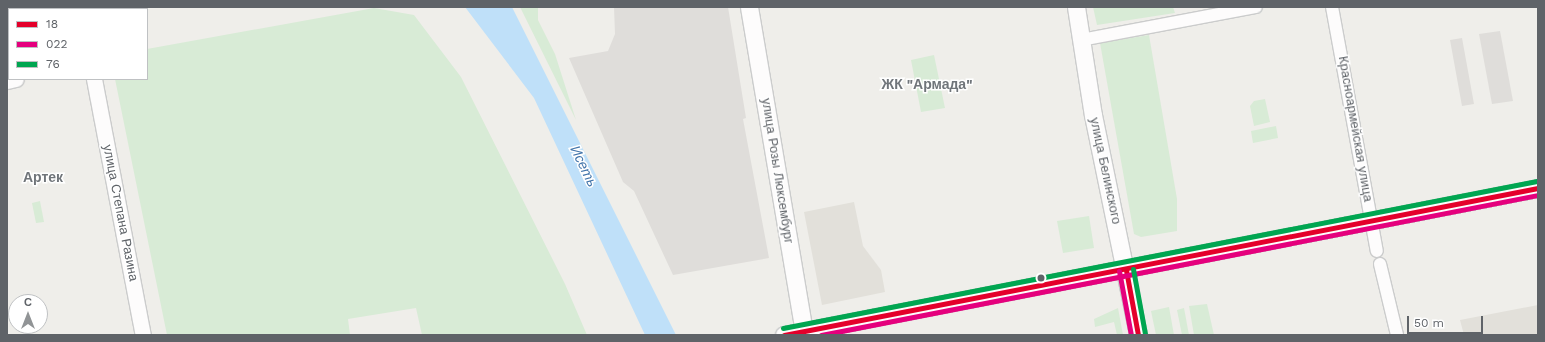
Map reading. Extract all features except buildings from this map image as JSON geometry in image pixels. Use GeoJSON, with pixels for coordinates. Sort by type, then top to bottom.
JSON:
{"type":"FeatureCollection","features":[{"type":"Feature","properties":{"kind":"main road","name":"улица Розы Люксембург"},"geometry":{"type":"LineString","coordinates":[[749,7],[805,333]]}},
{"type":"Feature","properties":{"kind":"main road","name":"улица Белинского"},"geometry":{"type":"LineString","coordinates":[[1076,7],[1081,40],[1138,335]]}},
{"type":"Feature","properties":{"kind":"main road"},"geometry":{"type":"LineString","coordinates":[[784,335],[805,333],[1538,188]]}},
{"type":"Feature","properties":{"kind":"street"},"geometry":{"type":"LineString","coordinates":[[1081,40],[1256,7]]}},
{"type":"Feature","properties":{"kind":"street","name":"Красноармейская улица"},"geometry":{"type":"LineString","coordinates":[[1332,7],[1377,251]]}},
{"type":"Feature","properties":{"kind":"street","name":"улица Степана Разина"},"geometry":{"type":"LineString","coordinates":[[95,85],[143,335]]}},
{"type":"Feature","properties":{"kind":"street"},"geometry":{"type":"LineString","coordinates":[[1380,264],[1397,335]]}},
{"type":"Feature","properties":{"kind":"shaded area"},"geometry":{"type":"Polygon","coordinates":[[[614,7],[728,7],[746,118],[743,119],[769,258],[673,275],[634,191],[623,182],[569,58],[608,51],[615,34],[614,7]]]}},
{"type":"Feature","properties":{"kind":"shaded area"},"geometry":{"type":"Polygon","coordinates":[[[1500,31],[1513,101],[1492,104],[1479,34],[1500,31]]]}},
{"type":"Feature","properties":{"kind":"shaded area"},"geometry":{"type":"Polygon","coordinates":[[[1462,38],[1474,104],[1462,106],[1450,40],[1462,38]]]}},
{"type":"Feature","properties":{"kind":"shaded area"},"geometry":{"type":"Polygon","coordinates":[[[854,202],[863,246],[881,270],[885,292],[822,305],[804,212],[854,202]]]}},
{"type":"Feature","properties":{"kind":"shaded area"},"geometry":{"type":"Polygon","coordinates":[[[1538,305],[1538,335],[1464,335],[1460,320],[1538,305]]]}},
{"type":"Feature","properties":{"kind":"green space"},"geometry":{"type":"Polygon","coordinates":[[[520,7],[538,7],[538,20],[555,54],[576,120],[520,7]]]}},
{"type":"Feature","properties":{"kind":"green space"},"geometry":{"type":"Polygon","coordinates":[[[1093,7],[1173,7],[1175,13],[1097,25],[1093,7]]]}},
{"type":"Feature","properties":{"kind":"green space"},"geometry":{"type":"Polygon","coordinates":[[[374,8],[414,15],[461,77],[565,284],[587,335],[422,335],[416,308],[348,319],[350,335],[167,335],[115,80],[148,80],[148,49],[374,8]]]}},
{"type":"Feature","properties":{"kind":"green space"},"geometry":{"type":"Polygon","coordinates":[[[1149,35],[1177,199],[1177,231],[1141,237],[1134,234],[1100,43],[1149,35]]]}},
{"type":"Feature","properties":{"kind":"green space"},"geometry":{"type":"Polygon","coordinates":[[[934,55],[945,108],[921,112],[911,60],[934,55]]]}},
{"type":"Feature","properties":{"kind":"green space"},"geometry":{"type":"Polygon","coordinates":[[[1265,99],[1270,122],[1254,126],[1250,106],[1254,101],[1265,99]]]}},
{"type":"Feature","properties":{"kind":"green space"},"geometry":{"type":"Polygon","coordinates":[[[1276,126],[1278,138],[1253,143],[1251,131],[1276,126]]]}},
{"type":"Feature","properties":{"kind":"green space"},"geometry":{"type":"Polygon","coordinates":[[[40,201],[44,222],[36,223],[32,203],[40,201]]]}},
{"type":"Feature","properties":{"kind":"green space"},"geometry":{"type":"Polygon","coordinates":[[[1089,216],[1094,248],[1063,253],[1057,221],[1089,216]]]}},
{"type":"Feature","properties":{"kind":"green space"},"geometry":{"type":"Polygon","coordinates":[[[1207,304],[1214,335],[1194,335],[1189,306],[1207,304]]]}},
{"type":"Feature","properties":{"kind":"green space"},"geometry":{"type":"Polygon","coordinates":[[[1169,307],[1174,335],[1156,335],[1151,311],[1169,307]]]}},
{"type":"Feature","properties":{"kind":"green space"},"geometry":{"type":"Polygon","coordinates":[[[1118,308],[1123,335],[1117,335],[1114,322],[1095,327],[1094,319],[1118,308]]]}},
{"type":"Feature","properties":{"kind":"green space"},"geometry":{"type":"Polygon","coordinates":[[[1184,308],[1189,335],[1182,335],[1177,310],[1184,308]]]}},
{"type":"Feature","properties":{"kind":"water","name":"Исеть"},"geometry":{"type":"Polygon","coordinates":[[[465,7],[512,7],[676,335],[645,335],[534,98],[465,7]]]}},
{"type":"Feature","properties":{"kind":"transit line","name":"76"},"geometry":{"type":"LineString","coordinates":[[783,328],[1537,181]]}},
{"type":"Feature","properties":{"kind":"transit line","name":"18"},"geometry":{"type":"LineString","coordinates":[[784,335],[1538,188]]}},
{"type":"Feature","properties":{"kind":"transit line","name":"022"},"geometry":{"type":"LineString","coordinates":[[821,335],[1538,195]]}},
{"type":"Feature","properties":{"kind":"transit line","name":"76"},"geometry":{"type":"LineString","coordinates":[[1133,269],[1145,334]]}},
{"type":"Feature","properties":{"kind":"transit line","name":"18"},"geometry":{"type":"LineString","coordinates":[[1126,270],[1138,335]]}},
{"type":"Feature","properties":{"kind":"transit line","name":"022"},"geometry":{"type":"LineString","coordinates":[[1119,271],[1131,335]]}},
{"type":"Feature","properties":{"kind":"district","name":"ЖК \"Армада\""},"geometry":{"type":"Point","coordinates":[927,84]}},
{"type":"Feature","properties":{"kind":"district","name":"Артек"},"geometry":{"type":"Point","coordinates":[43,177]}}]}
